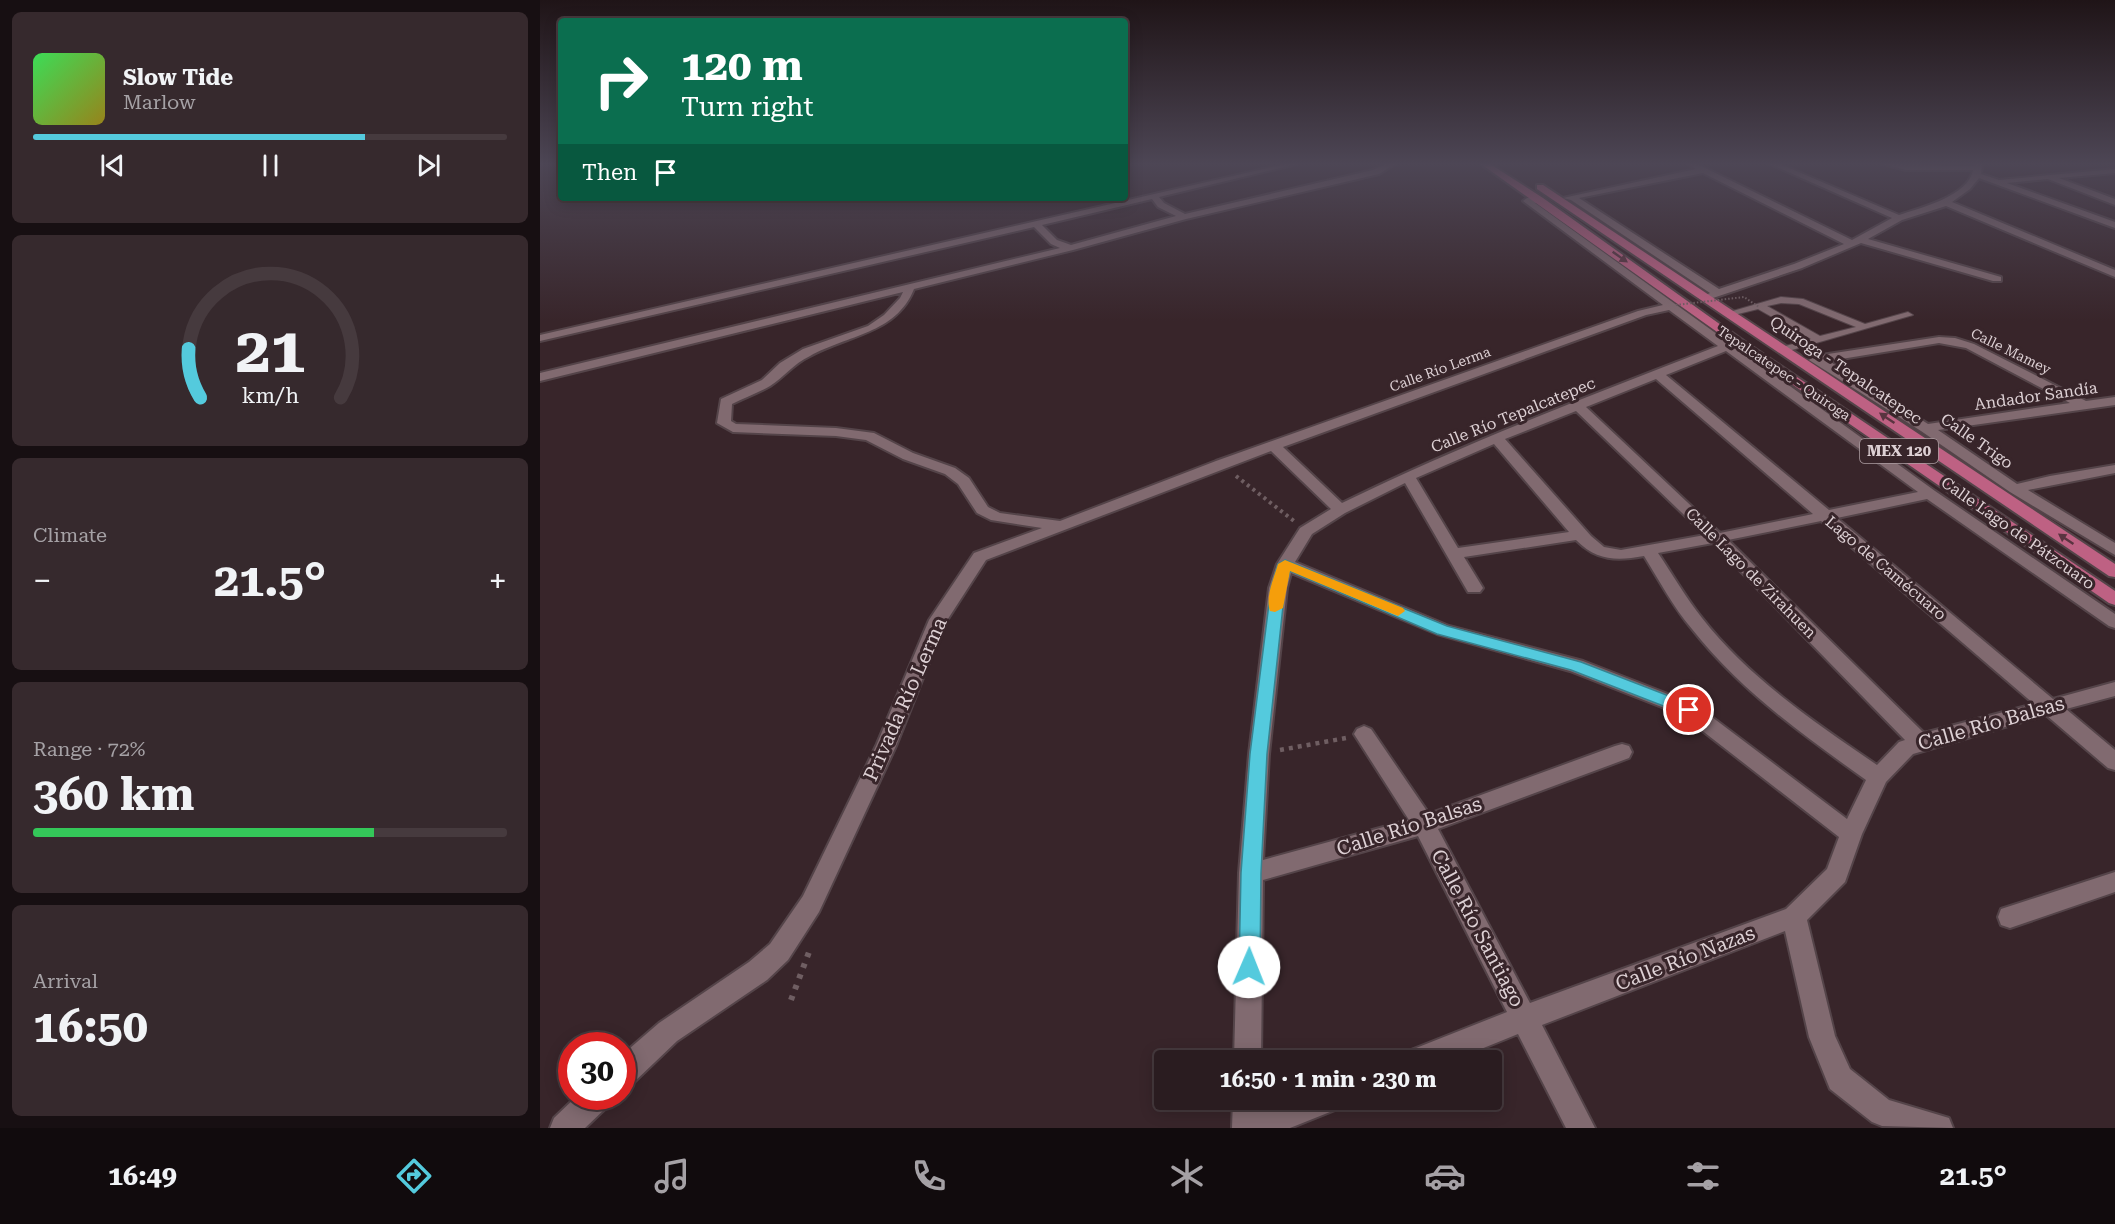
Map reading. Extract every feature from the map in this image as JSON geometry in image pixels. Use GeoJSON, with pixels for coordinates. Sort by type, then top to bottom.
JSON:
{"type":"FeatureCollection","features":[{"type":"Feature","properties":{"kind":"main road","name":"Tepalcatepec - Quiroga"},"geometry":{"type":"LineString","coordinates":[[1562,217],[1732,344],[2115,599]]}},
{"type":"Feature","properties":{"kind":"main road","name":"MEX 120"},"geometry":{"type":"LineString","coordinates":[[1586,217],[1713,296]]}},
{"type":"Feature","properties":{"kind":"main road","name":"Quiroga - Tepalcatepec"},"geometry":{"type":"LineString","coordinates":[[1713,296],[1730,313],[2115,572]]}},
{"type":"Feature","properties":{"kind":"street"},"geometry":{"type":"LineString","coordinates":[[540,338],[1058,217]]}},
{"type":"Feature","properties":{"kind":"street"},"geometry":{"type":"LineString","coordinates":[[540,377],[1070,248],[1184,217]]}},
{"type":"Feature","properties":{"kind":"street","name":"Calle Lago de Pátzcuaro"},"geometry":{"type":"LineString","coordinates":[[1549,217],[1673,306],[1732,344],[1930,494],[2115,622]]}},
{"type":"Feature","properties":{"kind":"street"},"geometry":{"type":"LineString","coordinates":[[1600,217],[1713,296],[1856,242],[1903,217]]}},
{"type":"Feature","properties":{"kind":"street"},"geometry":{"type":"LineString","coordinates":[[1805,217],[1856,242],[1997,279]]}},
{"type":"Feature","properties":{"kind":"street"},"geometry":{"type":"LineString","coordinates":[[1978,217],[2115,274]]}},
{"type":"Feature","properties":{"kind":"street"},"geometry":{"type":"LineString","coordinates":[[2093,217],[2115,225]]}},
{"type":"Feature","properties":{"kind":"street"},"geometry":{"type":"LineString","coordinates":[[1034,222],[1054,242],[1070,248]]}},
{"type":"Feature","properties":{"kind":"street"},"geometry":{"type":"LineString","coordinates":[[910,287],[905,299],[888,317],[872,328],[807,352],[784,366],[766,383],[726,402],[724,423],[733,428],[836,432],[869,436],[908,456],[950,471],[964,481],[982,510],[996,517],[1060,525]]}},
{"type":"Feature","properties":{"kind":"street","name":"Calle Río Lerma"},"geometry":{"type":"LineString","coordinates":[[1221,464],[1642,313],[1673,306]]}},
{"type":"Feature","properties":{"kind":"street","name":"Calle Mamey"},"geometry":{"type":"LineString","coordinates":[[1819,360],[1939,340],[1956,341],[1970,346],[2085,406]]}},
{"type":"Feature","properties":{"kind":"street","name":"Calle Río Tepalcatepec"},"geometry":{"type":"LineString","coordinates":[[1306,531],[1340,510],[1408,476],[1496,438],[1579,407],[1732,344]]}},
{"type":"Feature","properties":{"kind":"street"},"geometry":{"type":"LineString","coordinates":[[1803,362],[1819,360]]}},
{"type":"Feature","properties":{"kind":"street","name":"Calle Trigo"},"geometry":{"type":"LineString","coordinates":[[1819,360],[1926,428],[2015,489],[2115,550]]}},
{"type":"Feature","properties":{"kind":"street"},"geometry":{"type":"LineString","coordinates":[[540,386],[563,372]]}},
{"type":"Feature","properties":{"kind":"street","name":"Lago de Camécuaro"},"geometry":{"type":"LineString","coordinates":[[1657,373],[2115,762]]}},
{"type":"Feature","properties":{"kind":"street","name":"Andador Sandía"},"geometry":{"type":"LineString","coordinates":[[1926,428],[2115,401]]}},
{"type":"Feature","properties":{"kind":"street","name":"Calle Lago de Zirahuen"},"geometry":{"type":"LineString","coordinates":[[1579,407],[1717,538],[1920,742]]}},
{"type":"Feature","properties":{"kind":"street"},"geometry":{"type":"LineString","coordinates":[[1496,438],[1580,536],[1595,550],[1605,555],[1621,555],[1717,538],[1930,494]]}},
{"type":"Feature","properties":{"kind":"street"},"geometry":{"type":"LineString","coordinates":[[1273,445],[1340,510]]}},
{"type":"Feature","properties":{"kind":"street","name":"Privada Río Lerma"},"geometry":{"type":"LineString","coordinates":[[636,1061],[668,1032],[758,971],[779,952],[804,914],[886,746],[935,624],[980,557],[1221,464]]}},
{"type":"Feature","properties":{"kind":"street"},"geometry":{"type":"LineString","coordinates":[[2015,489],[2050,480],[2115,470]]}},
{"type":"Feature","properties":{"kind":"street"},"geometry":{"type":"LineString","coordinates":[[1408,476],[1474,588]]}},
{"type":"Feature","properties":{"kind":"street"},"geometry":{"type":"LineString","coordinates":[[1248,1050],[1251,873],[1259,754],[1278,588],[1285,564],[1306,531]]}},
{"type":"Feature","properties":{"kind":"street"},"geometry":{"type":"LineString","coordinates":[[1455,553],[1580,536]]}},
{"type":"Feature","properties":{"kind":"street"},"geometry":{"type":"LineString","coordinates":[[1648,549],[1696,622],[1730,661],[1820,737],[1878,777]]}},
{"type":"Feature","properties":{"kind":"street"},"geometry":{"type":"LineString","coordinates":[[1285,564],[1443,630],[1575,666],[1689,710],[1851,834]]}},
{"type":"Feature","properties":{"kind":"street","name":"Calle Río Balsas"},"geometry":{"type":"LineString","coordinates":[[1878,777],[1906,748],[1920,742],[2115,689]]}},
{"type":"Feature","properties":{"kind":"street","name":"Calle Río Santiago"},"geometry":{"type":"LineString","coordinates":[[1364,734],[1424,825],[1581,1128]]}},
{"type":"Feature","properties":{"kind":"street","name":"Calle Río Balsas"},"geometry":{"type":"LineString","coordinates":[[1251,873],[1424,825],[1622,752]]}},
{"type":"Feature","properties":{"kind":"street","name":"Calle Río Nazas"},"geometry":{"type":"LineString","coordinates":[[1447,1050],[1794,917],[1838,875],[1851,834],[1878,777]]}},
{"type":"Feature","properties":{"kind":"street"},"geometry":{"type":"LineString","coordinates":[[2010,917],[2115,882]]}},
{"type":"Feature","properties":{"kind":"street"},"geometry":{"type":"LineString","coordinates":[[1794,917],[1822,1037],[1840,1079],[1882,1112],[1939,1128]]}},
{"type":"Feature","properties":{"kind":"street"},"geometry":{"type":"LineString","coordinates":[[564,1128],[583,1110]]}},
{"type":"Feature","properties":{"kind":"street"},"geometry":{"type":"LineString","coordinates":[[1246,1128],[1247,1110]]}},
{"type":"Feature","properties":{"kind":"street"},"geometry":{"type":"LineString","coordinates":[[1254,1128],[1300,1110]]}},
{"type":"Feature","properties":{"kind":"lane"},"geometry":{"type":"LineString","coordinates":[[1730,313],[1781,300],[1800,301],[1865,327]]}},
{"type":"Feature","properties":{"kind":"lane"},"geometry":{"type":"LineString","coordinates":[[1760,306],[1820,340]]}},
{"type":"Feature","properties":{"kind":"lane"},"geometry":{"type":"LineString","coordinates":[[1785,349],[1908,315]]}},
{"type":"Feature","properties":{"kind":"path"},"geometry":{"type":"LineString","coordinates":[[1673,306],[1744,297],[1760,306]]}},
{"type":"Feature","properties":{"kind":"path"},"geometry":{"type":"LineString","coordinates":[[1221,464],[1306,531]]}},
{"type":"Feature","properties":{"kind":"path"},"geometry":{"type":"LineString","coordinates":[[1259,754],[1364,734]]}},
{"type":"Feature","properties":{"kind":"slow traffic"},"geometry":{"type":"LineString","coordinates":[[1275,608],[1285,564],[1398,611]]}},
{"type":"Feature","properties":{"kind":"route"},"geometry":{"type":"LineString","coordinates":[[1249,967],[1251,873],[1259,754],[1278,588],[1285,564],[1443,630],[1575,666],[1689,710]]}}]}
